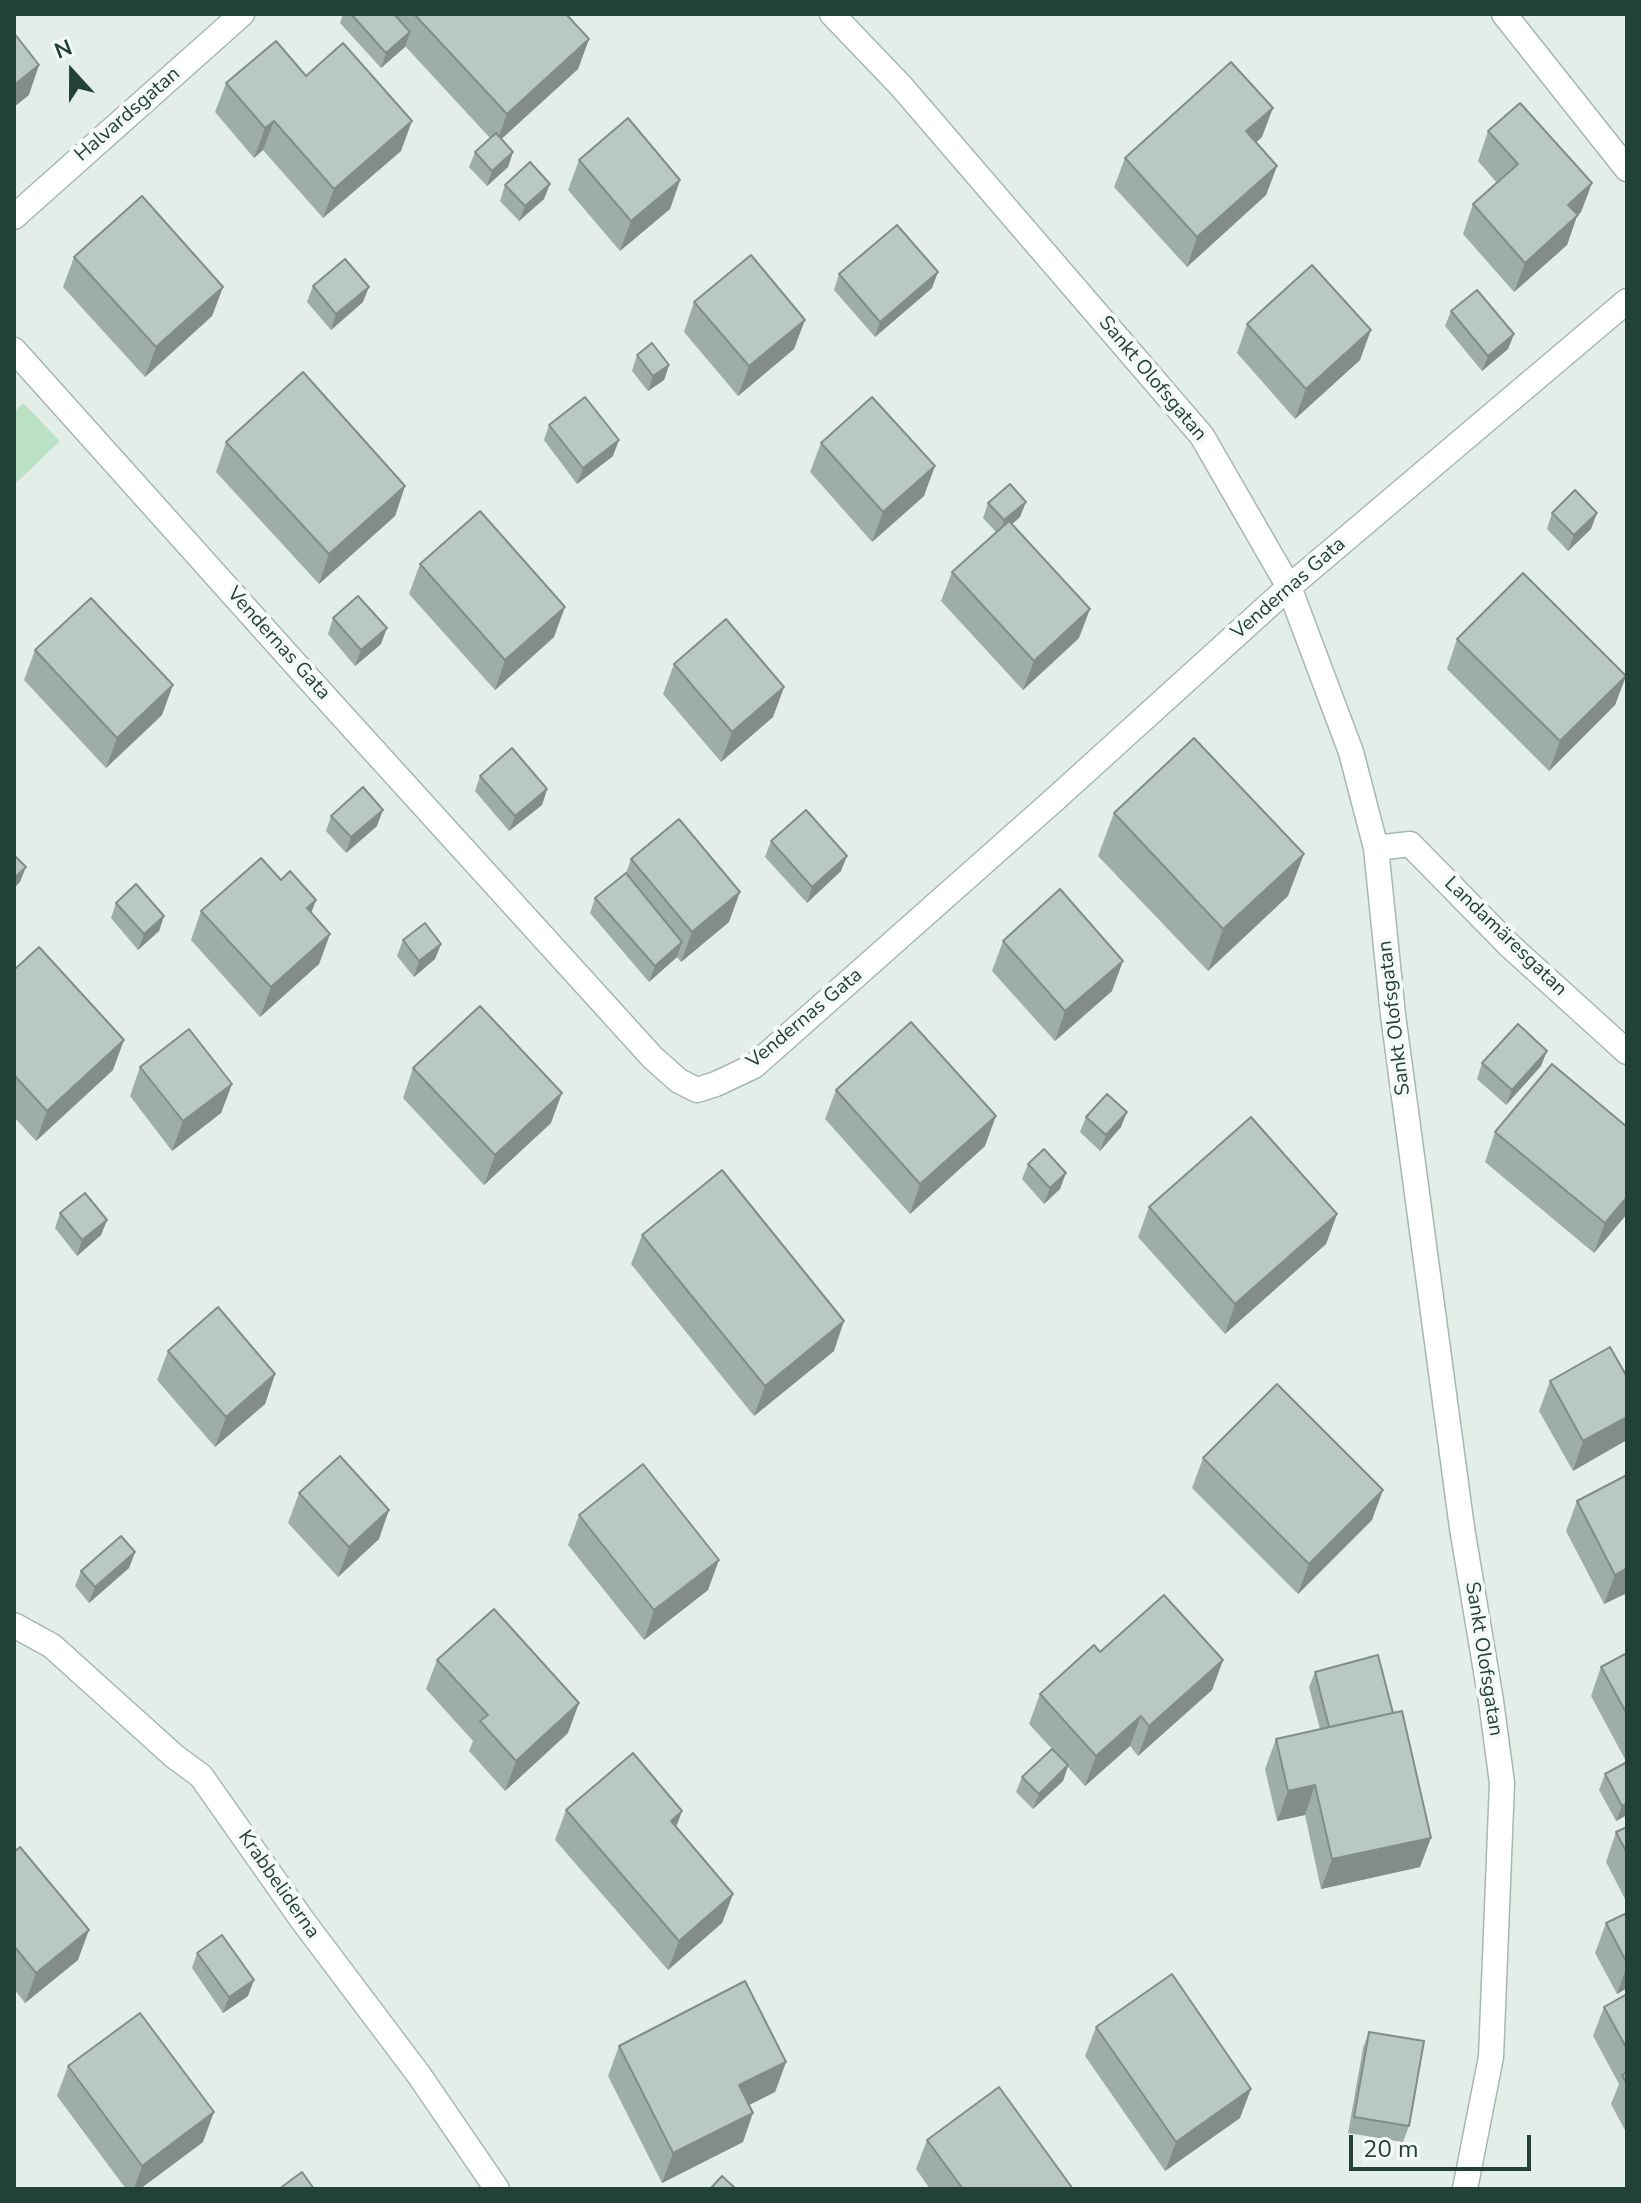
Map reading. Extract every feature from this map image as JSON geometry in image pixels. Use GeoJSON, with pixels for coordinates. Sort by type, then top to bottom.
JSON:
{"type":"FeatureCollection","features":[{"type":"Feature","properties":{"kind":"street","name":"Halvardsgatan"},"geometry":{"type":"LineString","coordinates":[[14,217],[242,14]]}},
{"type":"Feature","properties":{"kind":"street","name":"Sankt Olofsgatan"},"geometry":{"type":"LineString","coordinates":[[832,14],[901,86],[1202,436],[1289,587],[1351,752],[1376,848],[1393,1015],[1462,1528],[1502,1783],[1491,2057],[1465,2189]]}},
{"type":"Feature","properties":{"kind":"street"},"geometry":{"type":"LineString","coordinates":[[1504,14],[1627,169]]}},
{"type":"Feature","properties":{"kind":"street","name":"Vendernas Gata"},"geometry":{"type":"LineString","coordinates":[[14,350],[653,1058],[679,1081],[697,1090],[754,1066],[1289,587],[1627,301]]}},
{"type":"Feature","properties":{"kind":"street","name":"Landamäresgatan"},"geometry":{"type":"LineString","coordinates":[[1376,848],[1410,844],[1510,946],[1627,1052]]}},
{"type":"Feature","properties":{"kind":"street","name":"Krabbeliderna"},"geometry":{"type":"LineString","coordinates":[[14,1625],[52,1646],[174,1756],[201,1776],[303,1921],[419,2075],[497,2189]]}},
{"type":"Feature","properties":{"kind":"green space"},"geometry":{"type":"Polygon","coordinates":[[[23,403],[60,441],[14,485],[14,412],[23,403]]]}},
{"type":"Feature","properties":{"kind":"building"},"geometry":{"type":"Polygon","coordinates":[[[351,14],[394,14],[410,32],[386,53],[351,14]]]}},
{"type":"Feature","properties":{"kind":"building"},"geometry":{"type":"Polygon","coordinates":[[[414,14],[566,14],[589,39],[507,114],[414,14]]]}},
{"type":"Feature","properties":{"kind":"building"},"geometry":{"type":"Polygon","coordinates":[[[14,33],[39,65],[14,85],[14,33]]]}},
{"type":"Feature","properties":{"kind":"building"},"geometry":{"type":"Polygon","coordinates":[[[276,41],[306,76],[343,43],[412,121],[334,189],[274,121],[265,128],[226,83],[276,41]]]}},
{"type":"Feature","properties":{"kind":"building"},"geometry":{"type":"Polygon","coordinates":[[[1231,62],[1273,108],[1246,131],[1277,166],[1197,237],[1125,158],[1231,62]]]}},
{"type":"Feature","properties":{"kind":"building"},"geometry":{"type":"Polygon","coordinates":[[[1520,103],[1592,183],[1568,205],[1578,215],[1525,263],[1473,204],[1518,164],[1488,131],[1520,103]]]}},
{"type":"Feature","properties":{"kind":"building"},"geometry":{"type":"Polygon","coordinates":[[[628,118],[680,180],[631,221],[579,160],[628,118]]]}},
{"type":"Feature","properties":{"kind":"building"},"geometry":{"type":"Polygon","coordinates":[[[496,133],[513,152],[492,171],[475,152],[496,133]]]}},
{"type":"Feature","properties":{"kind":"building"},"geometry":{"type":"Polygon","coordinates":[[[530,162],[550,184],[525,206],[505,185],[530,162]]]}},
{"type":"Feature","properties":{"kind":"building"},"geometry":{"type":"Polygon","coordinates":[[[142,196],[223,287],[156,347],[74,257],[142,196]]]}},
{"type":"Feature","properties":{"kind":"building"},"geometry":{"type":"Polygon","coordinates":[[[897,225],[938,272],[880,322],[839,274],[897,225]]]}},
{"type":"Feature","properties":{"kind":"building"},"geometry":{"type":"Polygon","coordinates":[[[751,255],[805,320],[749,366],[694,302],[751,255]]]}},
{"type":"Feature","properties":{"kind":"building"},"geometry":{"type":"Polygon","coordinates":[[[345,259],[369,287],[336,314],[313,286],[345,259]]]}},
{"type":"Feature","properties":{"kind":"building"},"geometry":{"type":"Polygon","coordinates":[[[1312,265],[1371,330],[1306,389],[1247,324],[1312,265]]]}},
{"type":"Feature","properties":{"kind":"building"},"geometry":{"type":"Polygon","coordinates":[[[1477,290],[1514,334],[1488,356],[1451,311],[1477,290]]]}},
{"type":"Feature","properties":{"kind":"building"},"geometry":{"type":"Polygon","coordinates":[[[652,343],[669,365],[653,376],[637,355],[652,343]]]}},
{"type":"Feature","properties":{"kind":"building"},"geometry":{"type":"Polygon","coordinates":[[[303,372],[405,486],[329,554],[226,442],[303,372]]]}},
{"type":"Feature","properties":{"kind":"building"},"geometry":{"type":"Polygon","coordinates":[[[585,397],[619,440],[583,468],[549,425],[585,397]]]}},
{"type":"Feature","properties":{"kind":"building"},"geometry":{"type":"Polygon","coordinates":[[[872,397],[935,466],[883,512],[821,443],[872,397]]]}},
{"type":"Feature","properties":{"kind":"building"},"geometry":{"type":"Polygon","coordinates":[[[1010,484],[1026,502],[1004,520],[988,503],[1010,484]]]}},
{"type":"Feature","properties":{"kind":"building"},"geometry":{"type":"Polygon","coordinates":[[[1575,490],[1597,513],[1574,535],[1552,513],[1575,490]]]}},
{"type":"Feature","properties":{"kind":"building"},"geometry":{"type":"Polygon","coordinates":[[[480,511],[565,607],[505,660],[420,564],[480,511]]]}},
{"type":"Feature","properties":{"kind":"building"},"geometry":{"type":"Polygon","coordinates":[[[1009,521],[1090,609],[1034,661],[952,572],[1009,521]]]}},
{"type":"Feature","properties":{"kind":"building"},"geometry":{"type":"Polygon","coordinates":[[[1523,573],[1626,676],[1560,741],[1457,639],[1523,573]]]}},
{"type":"Feature","properties":{"kind":"building"},"geometry":{"type":"Polygon","coordinates":[[[358,596],[387,628],[361,650],[333,618],[358,596]]]}},
{"type":"Feature","properties":{"kind":"building"},"geometry":{"type":"Polygon","coordinates":[[[91,598],[173,685],[117,738],[35,650],[91,598]]]}},
{"type":"Feature","properties":{"kind":"building"},"geometry":{"type":"Polygon","coordinates":[[[726,619],[784,687],[732,732],[674,664],[726,619]]]}},
{"type":"Feature","properties":{"kind":"building"},"geometry":{"type":"Polygon","coordinates":[[[1194,738],[1304,854],[1223,929],[1114,813],[1194,738]]]}},
{"type":"Feature","properties":{"kind":"building"},"geometry":{"type":"Polygon","coordinates":[[[512,748],[547,789],[515,816],[480,776],[512,748]]]}},
{"type":"Feature","properties":{"kind":"building"},"geometry":{"type":"Polygon","coordinates":[[[363,787],[383,810],[351,837],[331,816],[363,787]]]}},
{"type":"Feature","properties":{"kind":"building"},"geometry":{"type":"Polygon","coordinates":[[[806,810],[847,856],[812,887],[771,841],[806,810]]]}},
{"type":"Feature","properties":{"kind":"building"},"geometry":{"type":"Polygon","coordinates":[[[679,819],[740,892],[692,932],[631,859],[679,819]]]}},
{"type":"Feature","properties":{"kind":"building"},"geometry":{"type":"Polygon","coordinates":[[[14,855],[26,867],[14,878],[14,855]]]}},
{"type":"Feature","properties":{"kind":"building"},"geometry":{"type":"Polygon","coordinates":[[[261,858],[281,880],[290,871],[316,900],[307,908],[330,934],[271,987],[201,911],[261,858]]]}},
{"type":"Feature","properties":{"kind":"building"},"geometry":{"type":"Polygon","coordinates":[[[626,873],[682,942],[655,966],[595,898],[626,873]]]}},
{"type":"Feature","properties":{"kind":"building"},"geometry":{"type":"Polygon","coordinates":[[[136,884],[164,916],[144,934],[116,903],[136,884]]]}},
{"type":"Feature","properties":{"kind":"building"},"geometry":{"type":"Polygon","coordinates":[[[1060,889],[1123,961],[1065,1011],[1003,941],[1060,889]]]}},
{"type":"Feature","properties":{"kind":"building"},"geometry":{"type":"Polygon","coordinates":[[[425,923],[441,944],[419,961],[403,940],[425,923]]]}},
{"type":"Feature","properties":{"kind":"building"},"geometry":{"type":"Polygon","coordinates":[[[39,947],[124,1040],[47,1111],[14,1075],[14,970],[39,947]]]}},
{"type":"Feature","properties":{"kind":"building"},"geometry":{"type":"Polygon","coordinates":[[[480,1006],[562,1093],[495,1155],[413,1068],[480,1006]]]}},
{"type":"Feature","properties":{"kind":"building"},"geometry":{"type":"Polygon","coordinates":[[[911,1022],[996,1116],[920,1184],[836,1090],[911,1022]]]}},
{"type":"Feature","properties":{"kind":"building"},"geometry":{"type":"Polygon","coordinates":[[[1518,1024],[1547,1051],[1512,1090],[1482,1063],[1518,1024]]]}},
{"type":"Feature","properties":{"kind":"building"},"geometry":{"type":"Polygon","coordinates":[[[189,1029],[232,1084],[183,1121],[140,1067],[189,1029]]]}},
{"type":"Feature","properties":{"kind":"building"},"geometry":{"type":"Polygon","coordinates":[[[1552,1064],[1627,1127],[1627,1197],[1605,1223],[1495,1132],[1552,1064]]]}},
{"type":"Feature","properties":{"kind":"building"},"geometry":{"type":"Polygon","coordinates":[[[1107,1094],[1127,1112],[1106,1135],[1086,1117],[1107,1094]]]}},
{"type":"Feature","properties":{"kind":"building"},"geometry":{"type":"Polygon","coordinates":[[[1251,1117],[1337,1214],[1235,1304],[1149,1207],[1251,1117]]]}},
{"type":"Feature","properties":{"kind":"building"},"geometry":{"type":"Polygon","coordinates":[[[1044,1149],[1066,1173],[1050,1188],[1028,1164],[1044,1149]]]}},
{"type":"Feature","properties":{"kind":"building"},"geometry":{"type":"Polygon","coordinates":[[[722,1170],[844,1321],[765,1386],[642,1235],[722,1170]]]}},
{"type":"Feature","properties":{"kind":"building"},"geometry":{"type":"Polygon","coordinates":[[[85,1193],[107,1220],[82,1240],[60,1213],[85,1193]]]}},
{"type":"Feature","properties":{"kind":"building"},"geometry":{"type":"Polygon","coordinates":[[[218,1307],[275,1374],[226,1417],[168,1351],[218,1307]]]}},
{"type":"Feature","properties":{"kind":"building"},"geometry":{"type":"Polygon","coordinates":[[[1610,1347],[1627,1377],[1627,1417],[1583,1441],[1550,1381],[1610,1347]]]}},
{"type":"Feature","properties":{"kind":"building"},"geometry":{"type":"Polygon","coordinates":[[[1277,1384],[1383,1490],[1309,1564],[1203,1458],[1277,1384]]]}},
{"type":"Feature","properties":{"kind":"building"},"geometry":{"type":"Polygon","coordinates":[[[340,1456],[389,1510],[349,1547],[299,1493],[340,1456]]]}},
{"type":"Feature","properties":{"kind":"building"},"geometry":{"type":"Polygon","coordinates":[[[643,1464],[719,1560],[654,1610],[579,1515],[643,1464]]]}},
{"type":"Feature","properties":{"kind":"building"},"geometry":{"type":"Polygon","coordinates":[[[1627,1475],[1627,1568],[1615,1575],[1577,1501],[1627,1475]]]}},
{"type":"Feature","properties":{"kind":"building"},"geometry":{"type":"Polygon","coordinates":[[[121,1536],[135,1552],[95,1587],[81,1571],[121,1536]]]}},
{"type":"Feature","properties":{"kind":"building"},"geometry":{"type":"Polygon","coordinates":[[[1164,1595],[1223,1660],[1149,1726],[1141,1716],[1096,1756],[1040,1694],[1094,1645],[1100,1652],[1164,1595]]]}},
{"type":"Feature","properties":{"kind":"building"},"geometry":{"type":"Polygon","coordinates":[[[494,1609],[579,1703],[516,1761],[480,1721],[488,1715],[437,1660],[494,1609]]]}},
{"type":"Feature","properties":{"kind":"building"},"geometry":{"type":"Polygon","coordinates":[[[1627,1653],[1627,1714],[1601,1667],[1627,1653]]]}},
{"type":"Feature","properties":{"kind":"building"},"geometry":{"type":"Polygon","coordinates":[[[1378,1655],[1393,1713],[1329,1727],[1315,1672],[1378,1655]]]}},
{"type":"Feature","properties":{"kind":"building"},"geometry":{"type":"Polygon","coordinates":[[[1402,1711],[1431,1838],[1332,1859],[1315,1785],[1288,1791],[1276,1739],[1402,1711]]]}},
{"type":"Feature","properties":{"kind":"building"},"geometry":{"type":"Polygon","coordinates":[[[1052,1749],[1068,1765],[1039,1794],[1022,1777],[1052,1749]]]}},
{"type":"Feature","properties":{"kind":"building"},"geometry":{"type":"Polygon","coordinates":[[[633,1753],[682,1811],[671,1821],[733,1894],[679,1941],[566,1810],[633,1753]]]}},
{"type":"Feature","properties":{"kind":"building"},"geometry":{"type":"Polygon","coordinates":[[[1627,1762],[1627,1803],[1622,1806],[1605,1774],[1627,1762]]]}},
{"type":"Feature","properties":{"kind":"building"},"geometry":{"type":"Polygon","coordinates":[[[1627,1827],[1627,1853],[1616,1832],[1627,1827]]]}},
{"type":"Feature","properties":{"kind":"building"},"geometry":{"type":"Polygon","coordinates":[[[20,1847],[89,1930],[36,1973],[14,1946],[14,1852],[20,1847]]]}},
{"type":"Feature","properties":{"kind":"building"},"geometry":{"type":"Polygon","coordinates":[[[1627,1913],[1627,1963],[1606,1923],[1627,1913]]]}},
{"type":"Feature","properties":{"kind":"building"},"geometry":{"type":"Polygon","coordinates":[[[222,1935],[254,1980],[229,1997],[197,1953],[222,1935]]]}},
{"type":"Feature","properties":{"kind":"building"},"geometry":{"type":"Polygon","coordinates":[[[1172,1974],[1251,2089],[1176,2142],[1096,2027],[1172,1974]]]}},
{"type":"Feature","properties":{"kind":"building"},"geometry":{"type":"Polygon","coordinates":[[[745,1981],[786,2062],[739,2085],[753,2113],[673,2153],[619,2046],[745,1981]]]}},
{"type":"Feature","properties":{"kind":"building"},"geometry":{"type":"Polygon","coordinates":[[[1627,1994],[1627,2049],[1604,2007],[1627,1994]]]}},
{"type":"Feature","properties":{"kind":"building"},"geometry":{"type":"Polygon","coordinates":[[[140,2013],[214,2112],[142,2166],[68,2066],[140,2013]]]}},
{"type":"Feature","properties":{"kind":"building"},"geometry":{"type":"Polygon","coordinates":[[[1369,2032],[1424,2041],[1409,2126],[1354,2117],[1369,2032]]]}},
{"type":"Feature","properties":{"kind":"building"},"geometry":{"type":"Polygon","coordinates":[[[999,2087],[1073,2189],[963,2189],[927,2140],[999,2087]]]}},
{"type":"Feature","properties":{"kind":"building"},"geometry":{"type":"Polygon","coordinates":[[[302,2172],[314,2189],[279,2189],[302,2172]]]}},
{"type":"Feature","properties":{"kind":"building"},"geometry":{"type":"Polygon","coordinates":[[[722,2176],[736,2189],[710,2189],[722,2176]]]}}]}
